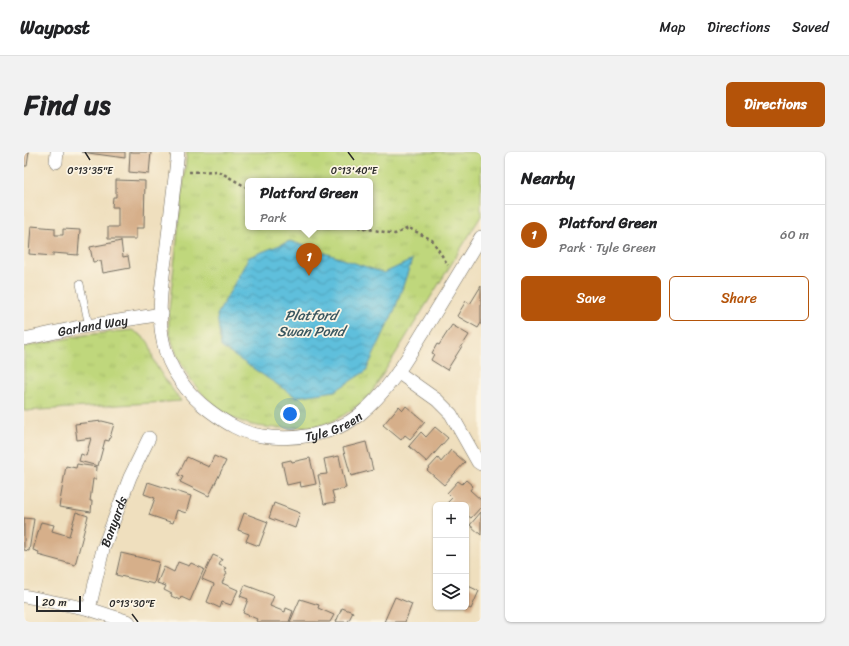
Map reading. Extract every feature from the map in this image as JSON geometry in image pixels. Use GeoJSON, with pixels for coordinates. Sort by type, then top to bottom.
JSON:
{"type":"FeatureCollection","features":[{"type":"Feature","properties":{"kind":"street","name":"Tyle Green"},"geometry":{"type":"LineString","coordinates":[[178,152],[162,287],[161,326],[163,343],[171,363],[183,384],[198,402],[223,421],[248,434],[288,437],[311,435],[334,429],[358,416],[376,400],[399,373],[481,236]]}},
{"type":"Feature","properties":{"kind":"street","name":"Garland Way"},"geometry":{"type":"LineString","coordinates":[[24,340],[89,326],[162,314]]}},
{"type":"Feature","properties":{"kind":"street"},"geometry":{"type":"LineString","coordinates":[[399,373],[437,400],[451,414],[478,462],[481,464]]}},
{"type":"Feature","properties":{"kind":"street","name":"Banyards"},"geometry":{"type":"LineString","coordinates":[[89,609],[103,549],[130,477],[149,438]]}},
{"type":"Feature","properties":{"kind":"street"},"geometry":{"type":"LineString","coordinates":[[24,596],[89,609],[130,622]]}},
{"type":"Feature","properties":{"kind":"lane"},"geometry":{"type":"LineString","coordinates":[[80,284],[89,326]]}},
{"type":"Feature","properties":{"kind":"path"},"geometry":{"type":"LineString","coordinates":[[175,172],[218,171],[245,186]]}},
{"type":"Feature","properties":{"kind":"path"},"geometry":{"type":"LineString","coordinates":[[373,230],[395,234],[409,228],[432,240],[456,277]]}},
{"type":"Feature","properties":{"kind":"green space"},"geometry":{"type":"Polygon","coordinates":[[[187,152],[481,152],[481,216],[370,395],[353,409],[333,421],[325,424],[286,428],[252,425],[237,420],[211,402],[189,377],[174,349],[169,331],[169,310],[187,152]]]}},
{"type":"Feature","properties":{"kind":"green space"},"geometry":{"type":"Polygon","coordinates":[[[132,330],[145,339],[148,343],[157,367],[181,401],[24,411],[24,347],[85,335],[132,330]]]}},
{"type":"Feature","properties":{"kind":"water","name":"Platford Swan Pond"},"geometry":{"type":"Polygon","coordinates":[[[290,241],[384,273],[412,260],[395,309],[366,371],[335,391],[296,397],[221,347],[217,315],[249,257],[290,241]]]}},
{"type":"Feature","properties":{"kind":"building"},"geometry":{"type":"Polygon","coordinates":[[[24,152],[29,152],[27,166],[24,166],[24,152]]]}},
{"type":"Feature","properties":{"kind":"building"},"geometry":{"type":"Polygon","coordinates":[[[81,152],[125,152],[125,158],[81,152]]]}},
{"type":"Feature","properties":{"kind":"building"},"geometry":{"type":"Polygon","coordinates":[[[130,152],[151,152],[149,174],[129,172],[130,152]]]}},
{"type":"Feature","properties":{"kind":"building"},"geometry":{"type":"Polygon","coordinates":[[[116,180],[145,181],[144,228],[136,228],[136,239],[108,239],[108,227],[118,227],[118,207],[112,207],[113,197],[116,197],[116,180]]]}},
{"type":"Feature","properties":{"kind":"building"},"geometry":{"type":"Polygon","coordinates":[[[31,226],[55,228],[55,235],[63,235],[63,229],[80,230],[78,255],[53,253],[53,256],[29,254],[31,226]]]}},
{"type":"Feature","properties":{"kind":"building"},"geometry":{"type":"Polygon","coordinates":[[[121,241],[123,257],[128,256],[130,268],[103,273],[101,261],[93,262],[90,247],[121,241]]]}},
{"type":"Feature","properties":{"kind":"building"},"geometry":{"type":"Polygon","coordinates":[[[481,286],[481,323],[478,328],[457,316],[466,301],[470,304],[481,286]]]}},
{"type":"Feature","properties":{"kind":"building"},"geometry":{"type":"Polygon","coordinates":[[[452,325],[469,335],[447,370],[431,360],[434,354],[432,353],[437,344],[439,345],[452,325]]]}},
{"type":"Feature","properties":{"kind":"building"},"geometry":{"type":"Polygon","coordinates":[[[399,406],[403,410],[406,406],[425,422],[410,439],[405,435],[401,440],[383,425],[399,406]]]}},
{"type":"Feature","properties":{"kind":"building"},"geometry":{"type":"Polygon","coordinates":[[[102,421],[114,424],[109,441],[105,440],[98,466],[79,461],[81,454],[86,456],[91,438],[77,440],[75,424],[102,421]]]}},
{"type":"Feature","properties":{"kind":"building"},"geometry":{"type":"Polygon","coordinates":[[[435,427],[448,438],[427,462],[409,446],[421,432],[426,437],[435,427]]]}},
{"type":"Feature","properties":{"kind":"building"},"geometry":{"type":"Polygon","coordinates":[[[366,442],[373,470],[351,476],[343,448],[366,442]]]}},
{"type":"Feature","properties":{"kind":"building"},"geometry":{"type":"Polygon","coordinates":[[[451,450],[465,462],[444,485],[427,470],[438,458],[441,462],[451,450]]]}},
{"type":"Feature","properties":{"kind":"building"},"geometry":{"type":"Polygon","coordinates":[[[214,456],[226,461],[209,496],[180,482],[183,477],[178,475],[187,457],[209,467],[214,456]]]}},
{"type":"Feature","properties":{"kind":"building"},"geometry":{"type":"Polygon","coordinates":[[[339,456],[346,488],[332,491],[335,502],[324,504],[318,475],[327,474],[324,459],[339,456]]]}},
{"type":"Feature","properties":{"kind":"building"},"geometry":{"type":"Polygon","coordinates":[[[310,458],[316,484],[301,487],[300,482],[287,485],[282,462],[291,460],[292,462],[310,458]]]}},
{"type":"Feature","properties":{"kind":"building"},"geometry":{"type":"Polygon","coordinates":[[[77,464],[97,467],[96,479],[93,479],[90,501],[92,501],[91,512],[59,507],[66,466],[76,468],[77,464]]]}},
{"type":"Feature","properties":{"kind":"building"},"geometry":{"type":"Polygon","coordinates":[[[466,480],[473,486],[470,490],[481,500],[481,507],[471,518],[469,516],[469,502],[448,502],[452,498],[447,493],[458,481],[462,484],[466,480]]]}},
{"type":"Feature","properties":{"kind":"building"},"geometry":{"type":"Polygon","coordinates":[[[148,482],[191,496],[186,513],[177,510],[173,523],[149,515],[155,498],[144,494],[148,482]]]}},
{"type":"Feature","properties":{"kind":"building"},"geometry":{"type":"Polygon","coordinates":[[[274,503],[300,513],[295,528],[269,518],[274,503]]]}},
{"type":"Feature","properties":{"kind":"building"},"geometry":{"type":"Polygon","coordinates":[[[76,512],[88,516],[75,565],[38,555],[39,552],[33,550],[41,522],[54,525],[52,531],[69,536],[76,512]]]}},
{"type":"Feature","properties":{"kind":"building"},"geometry":{"type":"Polygon","coordinates":[[[481,512],[481,535],[470,525],[481,512]]]}},
{"type":"Feature","properties":{"kind":"building"},"geometry":{"type":"Polygon","coordinates":[[[244,513],[268,522],[259,546],[246,541],[249,534],[238,530],[244,513]]]}},
{"type":"Feature","properties":{"kind":"building"},"geometry":{"type":"Polygon","coordinates":[[[24,518],[34,519],[29,551],[24,550],[24,518]]]}},
{"type":"Feature","properties":{"kind":"building"},"geometry":{"type":"Polygon","coordinates":[[[121,553],[159,562],[154,584],[116,575],[121,553]]]}},
{"type":"Feature","properties":{"kind":"building"},"geometry":{"type":"Polygon","coordinates":[[[213,555],[222,559],[219,565],[226,568],[224,571],[227,573],[222,583],[238,590],[231,605],[222,602],[220,608],[207,602],[214,584],[202,579],[213,555]]]}},
{"type":"Feature","properties":{"kind":"building"},"geometry":{"type":"Polygon","coordinates":[[[178,562],[189,566],[191,563],[204,569],[190,601],[181,597],[180,600],[171,596],[172,594],[164,590],[166,586],[157,583],[164,567],[174,572],[178,562]]]}},
{"type":"Feature","properties":{"kind":"building"},"geometry":{"type":"Polygon","coordinates":[[[245,585],[274,596],[270,606],[285,612],[286,608],[293,611],[289,622],[258,622],[256,621],[257,619],[243,613],[248,599],[240,596],[245,585]]]}},
{"type":"Feature","properties":{"kind":"building"},"geometry":{"type":"Polygon","coordinates":[[[469,586],[479,591],[471,609],[469,608],[469,586]]]}},
{"type":"Feature","properties":{"kind":"building"},"geometry":{"type":"Polygon","coordinates":[[[395,597],[412,604],[405,622],[384,622],[395,597]]]}},
{"type":"Feature","properties":{"kind":"building"},"geometry":{"type":"Polygon","coordinates":[[[300,599],[319,605],[318,608],[334,615],[330,622],[290,622],[300,599]]]}},
{"type":"Feature","properties":{"kind":"building"},"geometry":{"type":"Polygon","coordinates":[[[342,608],[353,612],[348,622],[336,622],[342,608]]]}},
{"type":"Feature","properties":{"kind":"place","name":"Platford Green"},"geometry":{"type":"Point","coordinates":[309,276]}}]}
